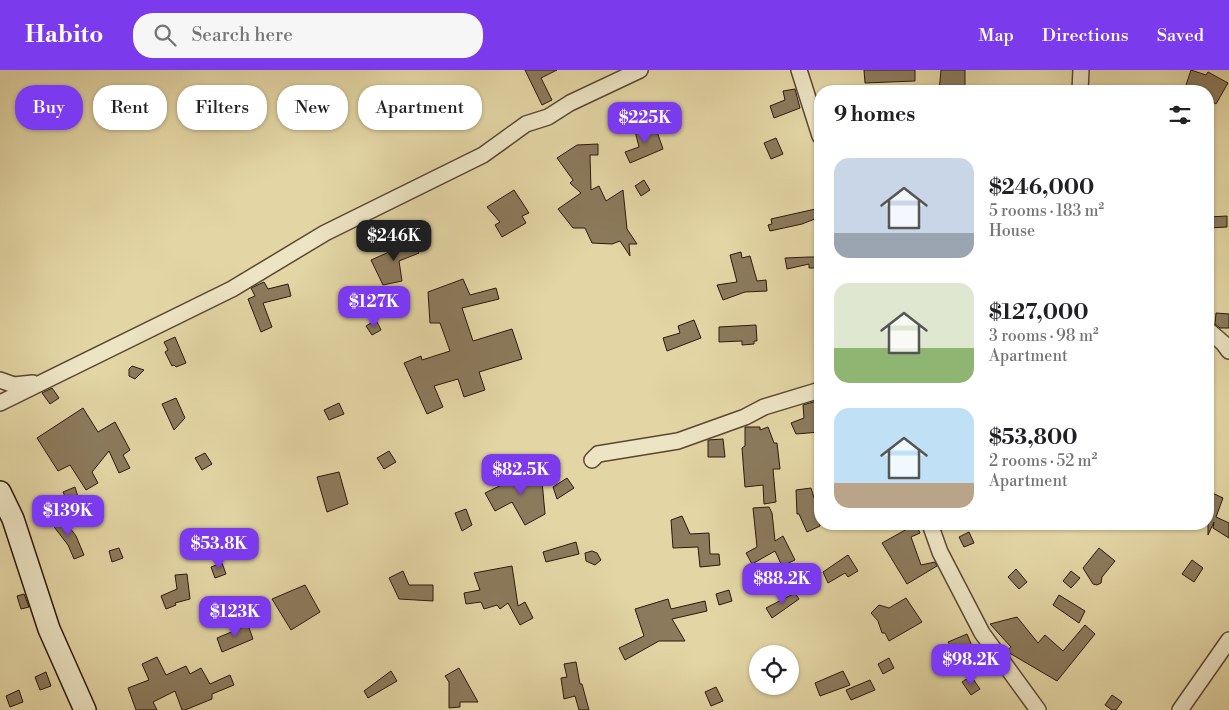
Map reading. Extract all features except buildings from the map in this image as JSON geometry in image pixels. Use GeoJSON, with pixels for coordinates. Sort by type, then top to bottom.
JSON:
{"type":"FeatureCollection","features":[{"type":"Feature","properties":{"kind":"street"},"geometry":{"type":"LineString","coordinates":[[0,403],[232,289],[325,233],[483,156],[526,124],[548,117],[570,103],[640,70]]}},
{"type":"Feature","properties":{"kind":"street"},"geometry":{"type":"LineString","coordinates":[[799,70],[814,117]]}},
{"type":"Feature","properties":{"kind":"street"},"geometry":{"type":"LineString","coordinates":[[1080,85],[1081,70]]}},
{"type":"Feature","properties":{"kind":"street"},"geometry":{"type":"LineString","coordinates":[[1214,335],[1229,351]]}},
{"type":"Feature","properties":{"kind":"street"},"geometry":{"type":"LineString","coordinates":[[0,380],[14,385],[40,383]]}},
{"type":"Feature","properties":{"kind":"street"},"geometry":{"type":"LineString","coordinates":[[592,460],[598,454],[652,447],[696,436],[709,429],[745,418],[764,407],[814,392]]}},
{"type":"Feature","properties":{"kind":"street"},"geometry":{"type":"LineString","coordinates":[[0,492],[13,519],[49,629],[84,710]]}},
{"type":"Feature","properties":{"kind":"street"},"geometry":{"type":"LineString","coordinates":[[932,530],[940,552],[982,633],[1038,710]]}},
{"type":"Feature","properties":{"kind":"street"},"geometry":{"type":"LineString","coordinates":[[1180,710],[1229,640]]}}]}
